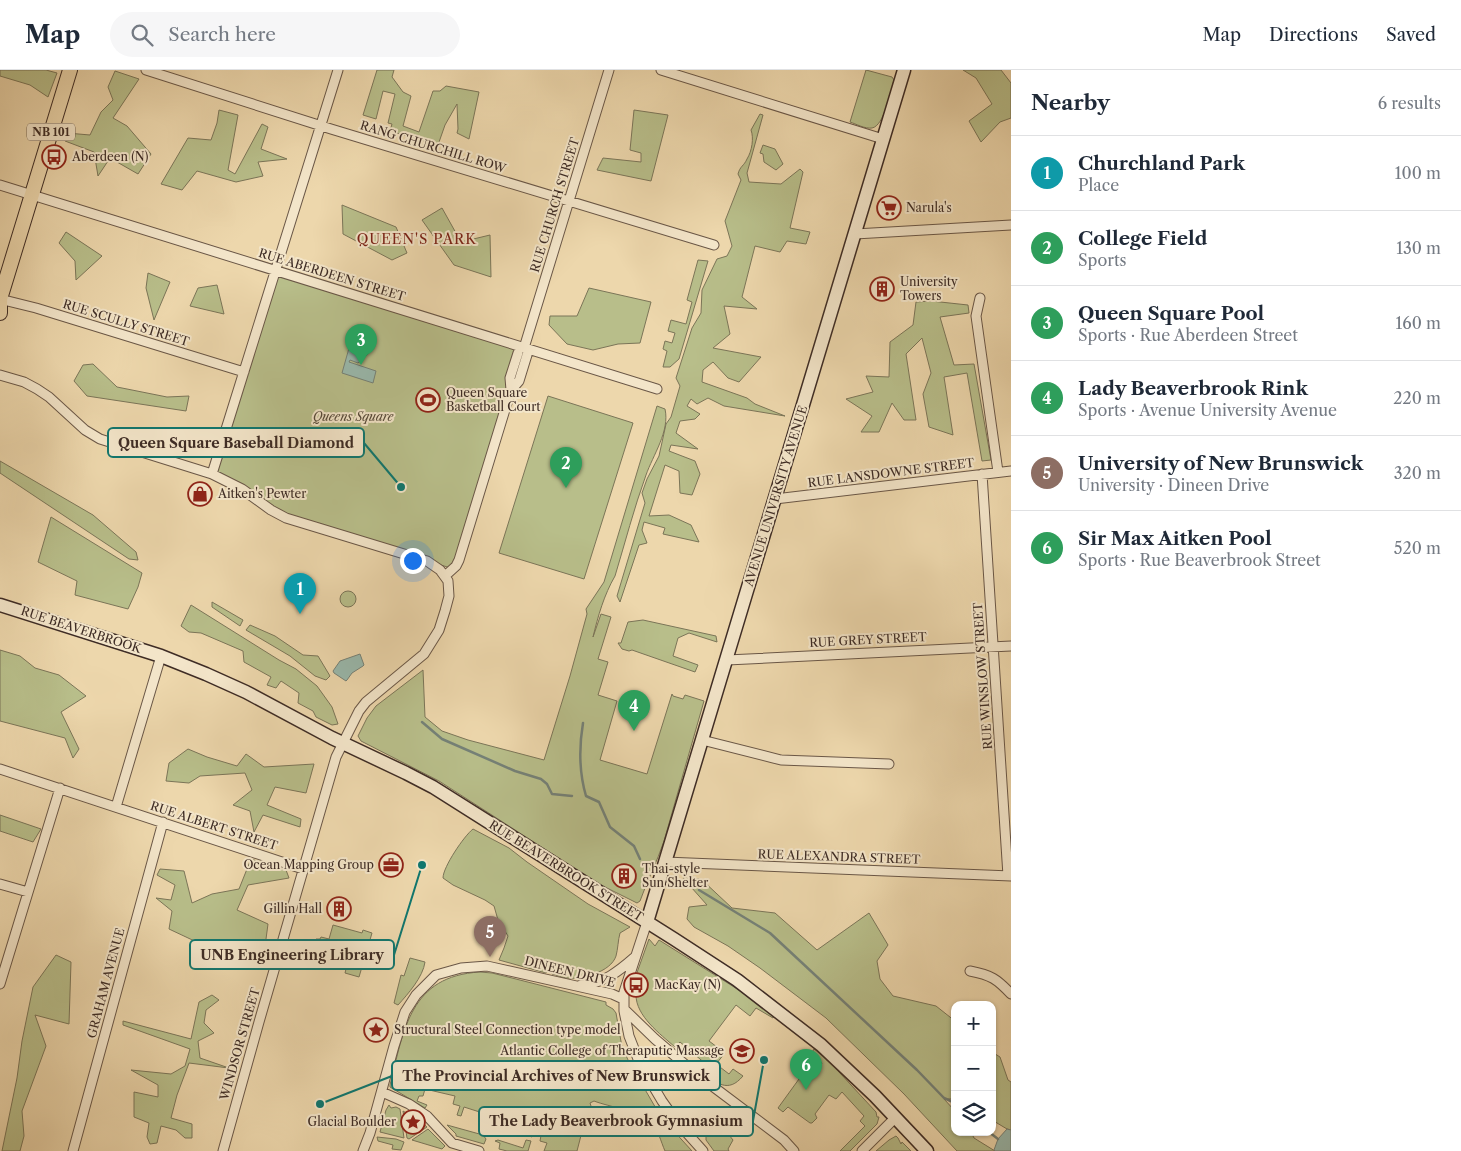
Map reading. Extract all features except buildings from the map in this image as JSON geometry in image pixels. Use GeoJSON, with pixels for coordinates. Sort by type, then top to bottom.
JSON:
{"type":"FeatureCollection","features":[{"type":"Feature","properties":{"kind":"main road","name":"NB 101"},"geometry":{"type":"LineString","coordinates":[[0,313],[0,299],[70,70]]}},
{"type":"Feature","properties":{"kind":"street","name":"RANG CHURCHILL ROW"},"geometry":{"type":"LineString","coordinates":[[146,70],[321,126],[714,245]]}},
{"type":"Feature","properties":{"kind":"street"},"geometry":{"type":"LineString","coordinates":[[212,474],[338,70]]}},
{"type":"Feature","properties":{"kind":"street","name":"RUE CHURCH STREET"},"geometry":{"type":"LineString","coordinates":[[444,576],[456,566],[459,560],[511,390],[510,378],[523,352],[609,70]]}},
{"type":"Feature","properties":{"kind":"street"},"geometry":{"type":"LineString","coordinates":[[661,70],[882,139]]}},
{"type":"Feature","properties":{"kind":"street","name":"AVENUE UNIVERSITY AVENUE"},"geometry":{"type":"LineString","coordinates":[[647,922],[904,70]]}},
{"type":"Feature","properties":{"kind":"street","name":"RUE ABERDEEN STREET"},"geometry":{"type":"LineString","coordinates":[[0,185],[276,270],[523,352],[657,389]]}},
{"type":"Feature","properties":{"kind":"street"},"geometry":{"type":"LineString","coordinates":[[855,234],[1011,225]]}},
{"type":"Feature","properties":{"kind":"street"},"geometry":{"type":"LineString","coordinates":[[980,298],[976,316],[998,472]]}},
{"type":"Feature","properties":{"kind":"street","name":"RUE SCULLY STREET"},"geometry":{"type":"LineString","coordinates":[[0,299],[36,308],[244,372]]}},
{"type":"Feature","properties":{"kind":"street"},"geometry":{"type":"LineString","coordinates":[[0,375],[24,382],[37,389],[49,397],[86,430],[100,439],[212,474],[242,489],[271,510],[286,518],[427,561],[434,565],[444,576]]}},
{"type":"Feature","properties":{"kind":"street","name":"RUE LANSDOWNE STREET"},"geometry":{"type":"LineString","coordinates":[[775,499],[1011,471]]}},
{"type":"Feature","properties":{"kind":"street","name":"RUE WINSLOW STREET"},"geometry":{"type":"LineString","coordinates":[[982,474],[1009,876]]}},
{"type":"Feature","properties":{"kind":"street","name":"WINDSOR STREET"},"geometry":{"type":"LineString","coordinates":[[223,1151],[336,756],[359,711],[366,702],[419,660],[430,647],[439,630],[449,596],[449,587],[444,576]]}},
{"type":"Feature","properties":{"kind":"street","name":"RUE BEAVERBROOK"},"geometry":{"type":"LineString","coordinates":[[0,605],[161,656]]}},
{"type":"Feature","properties":{"kind":"street","name":"RUE GREY STREET"},"geometry":{"type":"LineString","coordinates":[[726,660],[1011,646]]}},
{"type":"Feature","properties":{"kind":"street"},"geometry":{"type":"LineString","coordinates":[[116,807],[161,656]]}},
{"type":"Feature","properties":{"kind":"street","name":"RUE BEAVERBROOK STREET"},"geometry":{"type":"LineString","coordinates":[[161,656],[223,681],[433,787],[737,980],[821,1045],[846,1067],[927,1151]]}},
{"type":"Feature","properties":{"kind":"street"},"geometry":{"type":"LineString","coordinates":[[702,740],[780,760],[889,764]]}},
{"type":"Feature","properties":{"kind":"street","name":"RUE ALBERT STREET"},"geometry":{"type":"LineString","coordinates":[[0,769],[304,869]]}},
{"type":"Feature","properties":{"kind":"street"},"geometry":{"type":"LineString","coordinates":[[0,984],[60,788]]}},
{"type":"Feature","properties":{"kind":"street","name":"GRAHAM AVENUE"},"geometry":{"type":"LineString","coordinates":[[73,1151],[163,822]]}},
{"type":"Feature","properties":{"kind":"street","name":"RUE ALEXANDRA STREET"},"geometry":{"type":"LineString","coordinates":[[666,862],[1009,876]]}},
{"type":"Feature","properties":{"kind":"street"},"geometry":{"type":"LineString","coordinates":[[0,884],[28,892]]}},
{"type":"Feature","properties":{"kind":"street"},"geometry":{"type":"LineString","coordinates":[[647,922],[623,999],[632,1045],[642,1069],[668,1110],[703,1151]]}},
{"type":"Feature","properties":{"kind":"street"},"geometry":{"type":"LineString","coordinates":[[571,986],[598,982],[615,973],[635,957]]}},
{"type":"Feature","properties":{"kind":"street","name":"DINEEN DRIVE"},"geometry":{"type":"LineString","coordinates":[[363,1151],[405,1012],[416,995],[436,975],[461,968],[487,966],[612,994],[623,999]]}},
{"type":"Feature","properties":{"kind":"street"},"geometry":{"type":"LineString","coordinates":[[970,971],[993,977],[1011,994]]}},
{"type":"Feature","properties":{"kind":"street"},"geometry":{"type":"LineString","coordinates":[[624,1009],[655,1039],[695,1073],[784,1140],[794,1151]]}},
{"type":"Feature","properties":{"kind":"street"},"geometry":{"type":"LineString","coordinates":[[382,1092],[409,1104],[427,1116],[452,1142],[479,1151]]}},
{"type":"Feature","properties":{"kind":"street"},"geometry":{"type":"LineString","coordinates":[[862,1151],[896,1117]]}},
{"type":"Feature","properties":{"kind":"green space"},"geometry":{"type":"Polygon","coordinates":[[[0,70],[46,70],[57,73],[48,97],[30,85],[0,76],[0,70]]]}},
{"type":"Feature","properties":{"kind":"green space"},"geometry":{"type":"Polygon","coordinates":[[[377,70],[394,70],[392,77],[403,92],[411,96],[403,126],[419,132],[433,91],[440,91],[446,86],[479,92],[469,139],[457,133],[457,104],[445,125],[438,145],[390,131],[392,124],[388,123],[395,94],[383,91],[376,119],[363,115],[377,70]]]}},
{"type":"Feature","properties":{"kind":"green space"},"geometry":{"type":"Polygon","coordinates":[[[866,70],[892,77],[894,80],[883,115],[876,126],[872,128],[850,122],[866,70]]]}},
{"type":"Feature","properties":{"kind":"green space"},"geometry":{"type":"Polygon","coordinates":[[[963,70],[1001,70],[1011,83],[1011,118],[1000,122],[981,142],[969,121],[992,104],[976,78],[963,70]]]}},
{"type":"Feature","properties":{"kind":"green space"},"geometry":{"type":"Polygon","coordinates":[[[115,71],[139,79],[113,118],[127,126],[151,154],[138,174],[110,158],[98,176],[94,152],[65,141],[67,133],[90,135],[101,112],[113,100],[108,87],[115,71]]]}},
{"type":"Feature","properties":{"kind":"green space"},"geometry":{"type":"Polygon","coordinates":[[[219,110],[238,115],[228,170],[235,174],[262,124],[268,127],[261,149],[287,159],[258,162],[263,176],[236,182],[197,171],[182,190],[161,184],[188,138],[211,140],[219,110]]]}},
{"type":"Feature","properties":{"kind":"green space"},"geometry":{"type":"Polygon","coordinates":[[[634,110],[668,115],[651,181],[597,170],[603,158],[641,162],[641,153],[630,150],[634,110]]]}},
{"type":"Feature","properties":{"kind":"green space"},"geometry":{"type":"Polygon","coordinates":[[[760,114],[763,115],[747,173],[749,182],[781,184],[800,169],[803,172],[790,228],[810,232],[806,244],[787,241],[780,252],[755,246],[742,297],[757,309],[724,306],[730,334],[713,348],[761,357],[739,382],[728,378],[713,362],[703,370],[702,382],[747,398],[755,404],[785,416],[724,406],[708,398],[697,404],[691,399],[687,406],[700,414],[695,419],[680,421],[676,433],[698,449],[671,445],[669,451],[695,461],[700,474],[692,495],[680,493],[679,471],[665,465],[649,516],[669,515],[691,525],[699,542],[663,534],[665,528],[644,522],[642,530],[647,543],[639,545],[620,602],[617,596],[645,503],[642,493],[659,456],[666,424],[671,417],[680,386],[676,378],[692,328],[701,313],[702,290],[717,259],[727,256],[732,246],[725,221],[741,180],[738,174],[739,171],[749,156],[752,141],[751,130],[760,114]]]}},
{"type":"Feature","properties":{"kind":"green space"},"geometry":{"type":"Polygon","coordinates":[[[763,145],[775,149],[783,164],[776,170],[764,162],[763,154],[760,153],[763,145]]]}},
{"type":"Feature","properties":{"kind":"green space"},"geometry":{"type":"Polygon","coordinates":[[[342,205],[396,227],[407,253],[392,260],[343,234],[342,205]]]}},
{"type":"Feature","properties":{"kind":"green space"},"geometry":{"type":"Polygon","coordinates":[[[442,208],[461,242],[490,235],[491,277],[454,265],[422,220],[442,208]]]}},
{"type":"Feature","properties":{"kind":"green space"},"geometry":{"type":"Polygon","coordinates":[[[66,232],[102,256],[76,280],[75,261],[59,243],[66,232]]]}},
{"type":"Feature","properties":{"kind":"green space"},"geometry":{"type":"Polygon","coordinates":[[[698,260],[708,261],[679,359],[670,367],[663,367],[667,351],[663,349],[665,341],[672,343],[675,333],[668,331],[671,320],[686,324],[692,302],[687,300],[698,260]]]}},
{"type":"Feature","properties":{"kind":"green space","name":"Queens Square"},"geometry":{"type":"Polygon","coordinates":[[[276,271],[516,345],[518,353],[454,569],[306,524],[212,474],[276,271]]]}},
{"type":"Feature","properties":{"kind":"green space"},"geometry":{"type":"Polygon","coordinates":[[[148,273],[170,282],[154,320],[146,288],[148,273]]]}},
{"type":"Feature","properties":{"kind":"green space"},"geometry":{"type":"Polygon","coordinates":[[[217,285],[224,314],[190,306],[198,288],[217,285]]]}},
{"type":"Feature","properties":{"kind":"green space"},"geometry":{"type":"Polygon","coordinates":[[[589,288],[651,302],[640,343],[618,344],[593,350],[567,344],[549,325],[550,316],[577,316],[589,288]]]}},
{"type":"Feature","properties":{"kind":"green space"},"geometry":{"type":"Polygon","coordinates":[[[931,301],[968,305],[969,313],[940,317],[954,365],[974,364],[991,460],[982,461],[967,373],[944,377],[953,435],[929,427],[923,394],[931,373],[922,338],[906,354],[916,420],[904,420],[892,403],[879,432],[861,432],[872,416],[846,399],[873,392],[866,376],[889,377],[890,342],[913,325],[916,302],[931,301]]]}},
{"type":"Feature","properties":{"kind":"green space"},"geometry":{"type":"Polygon","coordinates":[[[93,364],[117,387],[167,397],[189,396],[186,411],[87,396],[74,381],[83,365],[93,364]]]}},
{"type":"Feature","properties":{"kind":"green space"},"geometry":{"type":"Polygon","coordinates":[[[548,396],[633,423],[584,579],[499,553],[548,396]]]}},
{"type":"Feature","properties":{"kind":"green space"},"geometry":{"type":"Polygon","coordinates":[[[657,406],[665,409],[666,417],[663,434],[642,487],[615,576],[602,606],[593,637],[601,614],[611,617],[598,659],[608,662],[598,695],[617,701],[600,760],[647,774],[672,694],[683,699],[685,695],[704,701],[664,841],[640,901],[637,903],[599,884],[439,781],[361,741],[358,736],[367,718],[376,706],[423,670],[425,717],[442,731],[468,740],[544,760],[570,676],[587,614],[586,609],[604,582],[657,406]]]}},
{"type":"Feature","properties":{"kind":"green space"},"geometry":{"type":"Polygon","coordinates":[[[0,461],[93,515],[136,552],[138,560],[129,559],[0,473],[0,461]]]}},
{"type":"Feature","properties":{"kind":"green space"},"geometry":{"type":"Polygon","coordinates":[[[51,517],[142,573],[128,609],[75,595],[77,581],[38,562],[51,517]]]}},
{"type":"Feature","properties":{"kind":"green space"},"geometry":{"type":"Polygon","coordinates":[[[348,591],[354,593],[356,599],[354,605],[348,607],[342,605],[340,599],[342,593],[348,591]]]}},
{"type":"Feature","properties":{"kind":"green space"},"geometry":{"type":"Polygon","coordinates":[[[212,602],[243,620],[240,626],[212,607],[212,602]]]}},
{"type":"Feature","properties":{"kind":"green space"},"geometry":{"type":"Polygon","coordinates":[[[191,605],[296,669],[317,686],[332,707],[338,724],[332,725],[316,717],[313,711],[298,703],[299,693],[281,681],[276,688],[267,685],[271,677],[244,662],[243,651],[201,633],[189,632],[181,626],[191,605]]]}},
{"type":"Feature","properties":{"kind":"green space"},"geometry":{"type":"Polygon","coordinates":[[[643,620],[716,636],[717,642],[689,633],[678,638],[673,656],[698,665],[695,672],[632,650],[622,649],[618,643],[621,643],[628,622],[643,620]]]}},
{"type":"Feature","properties":{"kind":"green space"},"geometry":{"type":"Polygon","coordinates":[[[250,625],[275,636],[303,655],[318,656],[330,676],[326,680],[315,676],[290,656],[246,630],[250,625]]]}},
{"type":"Feature","properties":{"kind":"green space"},"geometry":{"type":"Polygon","coordinates":[[[0,650],[20,656],[35,668],[59,675],[86,696],[61,712],[79,749],[73,758],[65,738],[0,721],[0,650]]]}},
{"type":"Feature","properties":{"kind":"green space"},"geometry":{"type":"Polygon","coordinates":[[[188,749],[237,766],[246,754],[264,767],[314,764],[306,793],[275,787],[267,805],[301,819],[300,827],[263,815],[254,832],[250,811],[233,805],[252,790],[245,773],[200,776],[189,783],[166,781],[169,763],[188,749]]]}},
{"type":"Feature","properties":{"kind":"green space"},"geometry":{"type":"Polygon","coordinates":[[[0,815],[41,829],[33,842],[0,831],[0,815]]]}},
{"type":"Feature","properties":{"kind":"green space"},"geometry":{"type":"Polygon","coordinates":[[[473,829],[509,848],[588,904],[630,927],[620,933],[617,953],[613,962],[595,974],[580,978],[563,978],[552,974],[552,969],[547,969],[546,973],[499,960],[508,936],[498,920],[494,906],[443,878],[446,867],[455,852],[473,829]]]}},
{"type":"Feature","properties":{"kind":"green space"},"geometry":{"type":"Polygon","coordinates":[[[251,859],[286,870],[289,878],[248,885],[237,910],[268,924],[264,954],[244,951],[220,953],[169,929],[172,911],[156,898],[171,900],[175,885],[157,875],[160,869],[184,871],[192,903],[212,894],[239,889],[251,859]]]}},
{"type":"Feature","properties":{"kind":"green space"},"geometry":{"type":"Polygon","coordinates":[[[683,878],[701,879],[732,908],[775,913],[817,950],[869,913],[888,945],[877,961],[880,979],[893,996],[936,1006],[951,1018],[951,1099],[944,1099],[951,1107],[951,1136],[973,1136],[995,1151],[957,1151],[904,1094],[826,1018],[760,968],[728,946],[694,927],[687,919],[689,907],[707,905],[683,878]]]}},
{"type":"Feature","properties":{"kind":"green space"},"geometry":{"type":"Polygon","coordinates":[[[333,925],[362,933],[363,930],[372,933],[359,977],[345,973],[348,961],[312,952],[316,939],[321,937],[329,939],[333,925]]]}},
{"type":"Feature","properties":{"kind":"green space"},"geometry":{"type":"Polygon","coordinates":[[[649,939],[655,946],[659,940],[742,992],[774,1016],[773,1018],[756,1008],[750,1016],[736,1005],[709,1041],[725,1053],[716,1064],[729,1074],[733,1069],[743,1076],[738,1081],[727,1085],[717,1083],[702,1071],[707,1065],[680,1042],[675,1047],[644,1017],[637,1003],[636,995],[633,994],[634,981],[649,939]]]}},
{"type":"Feature","properties":{"kind":"green space"},"geometry":{"type":"Polygon","coordinates":[[[56,955],[71,962],[69,1024],[35,1015],[46,1046],[22,1111],[24,1136],[20,1151],[2,1151],[33,987],[56,955]]]}},
{"type":"Feature","properties":{"kind":"green space"},"geometry":{"type":"Polygon","coordinates":[[[410,958],[425,962],[424,968],[414,985],[398,1005],[394,1003],[401,975],[404,976],[410,958]]]}},
{"type":"Feature","properties":{"kind":"green space"},"geometry":{"type":"Polygon","coordinates":[[[480,972],[492,973],[606,1002],[606,1005],[616,1013],[622,1047],[629,1062],[661,1117],[692,1151],[665,1151],[656,1128],[646,1118],[633,1112],[594,1101],[590,1103],[592,1109],[585,1113],[586,1116],[577,1151],[544,1151],[547,1143],[540,1141],[542,1130],[535,1129],[532,1137],[527,1135],[529,1127],[464,1107],[461,1116],[457,1115],[460,1106],[453,1104],[455,1096],[425,1089],[423,1096],[419,1096],[417,1101],[427,1105],[425,1108],[390,1087],[406,1026],[414,1009],[424,995],[438,983],[457,976],[480,972]]]}},
{"type":"Feature","properties":{"kind":"green space"},"geometry":{"type":"Polygon","coordinates":[[[212,995],[219,1000],[206,1010],[204,1023],[214,1033],[198,1041],[200,1058],[229,1068],[189,1063],[171,1118],[192,1124],[192,1138],[185,1138],[176,1130],[161,1126],[157,1143],[150,1144],[147,1137],[149,1123],[134,1117],[134,1092],[158,1097],[158,1085],[131,1070],[171,1074],[185,1066],[190,1049],[123,1025],[123,1021],[191,1039],[199,1002],[212,995]]]}},
{"type":"Feature","properties":{"kind":"green space"},"geometry":{"type":"Polygon","coordinates":[[[814,1049],[826,1058],[879,1117],[877,1124],[850,1151],[840,1151],[865,1126],[860,1121],[864,1116],[842,1092],[836,1099],[829,1095],[815,1114],[817,1118],[812,1123],[788,1107],[783,1112],[778,1108],[812,1061],[820,1067],[822,1063],[811,1054],[814,1049]]]}},
{"type":"Feature","properties":{"kind":"green space"},"geometry":{"type":"Polygon","coordinates":[[[996,1054],[1000,1057],[1008,1080],[1011,1082],[1011,1130],[996,1122],[996,1054]]]}},
{"type":"Feature","properties":{"kind":"green space"},"geometry":{"type":"Polygon","coordinates":[[[389,1105],[391,1108],[396,1107],[400,1109],[404,1138],[380,1132],[389,1105]]]}},
{"type":"Feature","properties":{"kind":"green space"},"geometry":{"type":"Polygon","coordinates":[[[403,1111],[427,1127],[409,1139],[407,1138],[403,1111]]]}},
{"type":"Feature","properties":{"kind":"green space"},"geometry":{"type":"Polygon","coordinates":[[[447,1125],[483,1135],[486,1139],[484,1144],[456,1136],[447,1125]]]}},
{"type":"Feature","properties":{"kind":"green space"},"geometry":{"type":"Polygon","coordinates":[[[428,1129],[445,1146],[442,1149],[412,1140],[428,1129]]]}},
{"type":"Feature","properties":{"kind":"green space"},"geometry":{"type":"Polygon","coordinates":[[[722,1132],[729,1135],[733,1140],[728,1149],[729,1151],[714,1151],[706,1140],[706,1136],[722,1132]]]}},
{"type":"Feature","properties":{"kind":"green space"},"geometry":{"type":"Polygon","coordinates":[[[896,1136],[901,1144],[902,1142],[911,1151],[876,1151],[889,1140],[896,1136]]]}},
{"type":"Feature","properties":{"kind":"green space"},"geometry":{"type":"Polygon","coordinates":[[[377,1137],[404,1142],[401,1150],[392,1149],[393,1145],[378,1141],[377,1137]]]}},
{"type":"Feature","properties":{"kind":"green space"},"geometry":{"type":"Polygon","coordinates":[[[498,1140],[523,1148],[526,1140],[531,1141],[528,1151],[507,1151],[499,1149],[500,1143],[495,1141],[498,1140]]]}},
{"type":"Feature","properties":{"kind":"shaded area"},"geometry":{"type":"Polygon","coordinates":[[[351,341],[370,352],[358,363],[350,360],[349,362],[376,371],[373,383],[342,373],[351,341]]]}},
{"type":"Feature","properties":{"kind":"shaded area"},"geometry":{"type":"Polygon","coordinates":[[[360,654],[364,665],[352,673],[346,681],[334,673],[333,671],[340,661],[360,654]]]}},
{"type":"Feature","properties":{"kind":"shaded area"},"geometry":{"type":"Polygon","coordinates":[[[1007,1129],[1011,1130],[1011,1151],[995,1151],[998,1139],[1007,1129]]]}},
{"type":"Feature","properties":{"kind":"waterway"},"geometry":{"type":"LineString","coordinates":[[422,722],[442,739],[515,771],[541,779],[547,784],[552,794],[572,796]]}},
{"type":"Feature","properties":{"kind":"waterway"},"geometry":{"type":"LineString","coordinates":[[583,723],[580,760],[586,796],[599,802],[610,827],[634,846],[640,859]]}},
{"type":"Feature","properties":{"kind":"waterway"},"geometry":{"type":"LineString","coordinates":[[699,890],[770,933],[917,1070],[944,1098],[951,1101]]}},
{"type":"Feature","properties":{"kind":"waterway"},"geometry":{"type":"LineString","coordinates":[[994,1136],[998,1139]]}},
{"type":"Feature","properties":{"kind":"place","name":"Aberdeen (N)"},"geometry":{"type":"Point","coordinates":[54,157]}},
{"type":"Feature","properties":{"kind":"place","name":"Narula's"},"geometry":{"type":"Point","coordinates":[889,208]}},
{"type":"Feature","properties":{"kind":"place","name":"University Towers"},"geometry":{"type":"Point","coordinates":[882,289]}},
{"type":"Feature","properties":{"kind":"place","name":"Queen Square Pool"},"geometry":{"type":"Point","coordinates":[361,365]}},
{"type":"Feature","properties":{"kind":"place","name":"Queen Square Basketball Court"},"geometry":{"type":"Point","coordinates":[428,400]}},
{"type":"Feature","properties":{"kind":"place","name":"Queen Square Baseball Diamond"},"geometry":{"type":"Point","coordinates":[401,487]}},
{"type":"Feature","properties":{"kind":"place","name":"College Field"},"geometry":{"type":"Point","coordinates":[566,488]}},
{"type":"Feature","properties":{"kind":"place","name":"Aitken's Pewter"},"geometry":{"type":"Point","coordinates":[200,494]}},
{"type":"Feature","properties":{"kind":"place","name":"Churchland Park"},"geometry":{"type":"Point","coordinates":[300,614]}},
{"type":"Feature","properties":{"kind":"place","name":"Lady Beaverbrook Rink"},"geometry":{"type":"Point","coordinates":[634,731]}},
{"type":"Feature","properties":{"kind":"place","name":"Ocean Mapping Group"},"geometry":{"type":"Point","coordinates":[391,865]}},
{"type":"Feature","properties":{"kind":"place","name":"UNB Engineering Library"},"geometry":{"type":"Point","coordinates":[422,865]}},
{"type":"Feature","properties":{"kind":"place","name":"Thai-style Sun Shelter"},"geometry":{"type":"Point","coordinates":[624,876]}},
{"type":"Feature","properties":{"kind":"place","name":"Gillin Hall"},"geometry":{"type":"Point","coordinates":[339,909]}},
{"type":"Feature","properties":{"kind":"place","name":"University of New Brunswick"},"geometry":{"type":"Point","coordinates":[490,957]}},
{"type":"Feature","properties":{"kind":"place","name":"MacKay (N)"},"geometry":{"type":"Point","coordinates":[636,985]}},
{"type":"Feature","properties":{"kind":"place","name":"Structural Steel Connection type model"},"geometry":{"type":"Point","coordinates":[376,1030]}},
{"type":"Feature","properties":{"kind":"place","name":"Atlantic College of Theraputic Massage"},"geometry":{"type":"Point","coordinates":[742,1051]}},
{"type":"Feature","properties":{"kind":"place","name":"The Lady Beaverbrook Gymnasium"},"geometry":{"type":"Point","coordinates":[764,1060]}},
{"type":"Feature","properties":{"kind":"place","name":"Sir Max Aitken Pool"},"geometry":{"type":"Point","coordinates":[806,1090]}},
{"type":"Feature","properties":{"kind":"place","name":"The Provincial Archives of New Brunswick"},"geometry":{"type":"Point","coordinates":[320,1104]}},
{"type":"Feature","properties":{"kind":"place","name":"Glacial Boulder"},"geometry":{"type":"Point","coordinates":[413,1122]}},
{"type":"Feature","properties":{"kind":"district","name":"QUEEN'S PARK"},"geometry":{"type":"Point","coordinates":[417,239]}}]}
